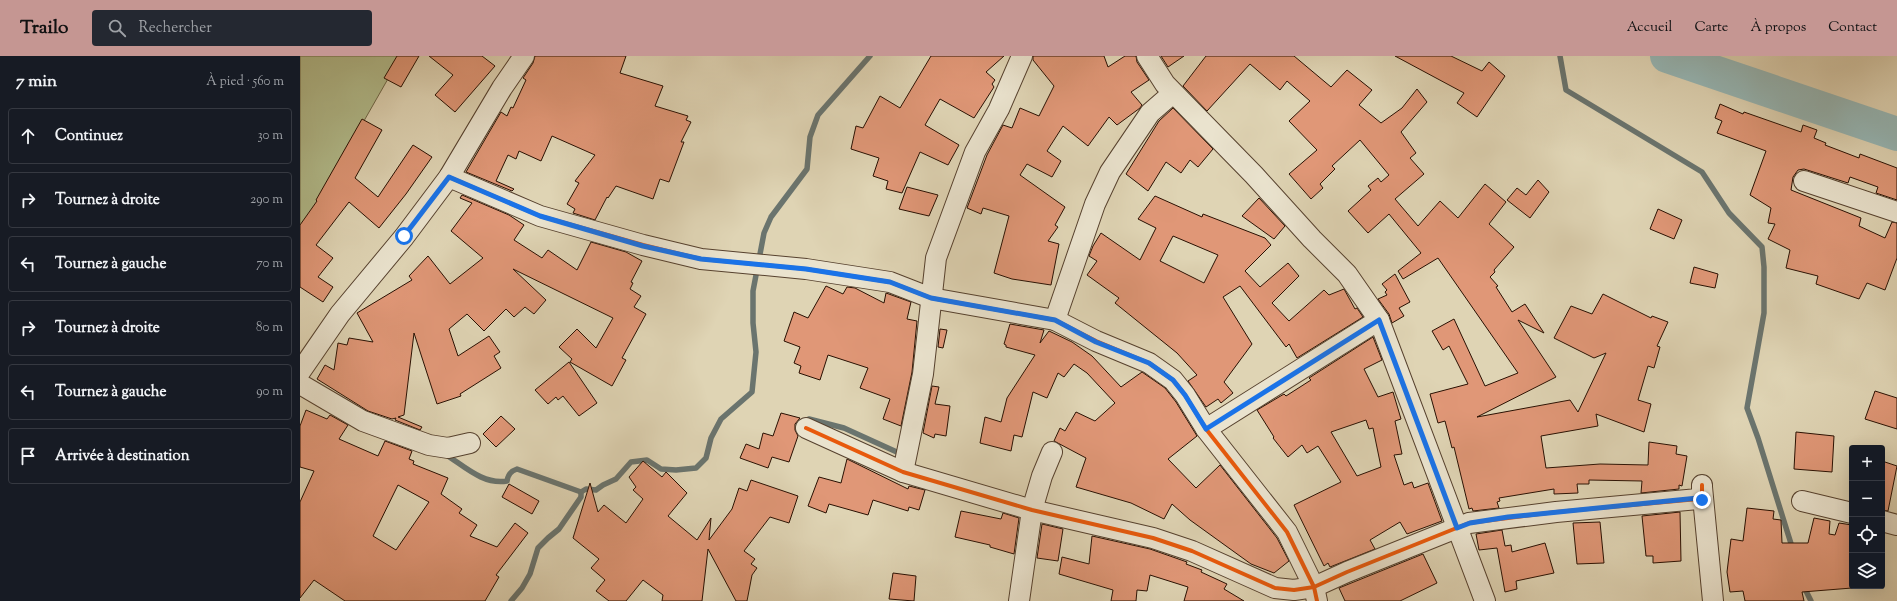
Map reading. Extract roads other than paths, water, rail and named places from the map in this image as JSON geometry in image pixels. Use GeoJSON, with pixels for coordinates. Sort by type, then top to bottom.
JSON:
{"type":"FeatureCollection","features":[{"type":"Feature","properties":{"kind":"street"},"geometry":{"type":"LineString","coordinates":[[300,372],[340,314],[404,236],[449,177],[498,94],[524,56]]}},
{"type":"Feature","properties":{"kind":"street"},"geometry":{"type":"LineString","coordinates":[[903,472],[923,374],[936,258],[975,152],[999,109],[1022,56]]}},
{"type":"Feature","properties":{"kind":"street"},"geometry":{"type":"LineString","coordinates":[[1147,56],[1165,84],[1254,175],[1312,239],[1347,274],[1379,320],[1485,601]]}},
{"type":"Feature","properties":{"kind":"street"},"geometry":{"type":"LineString","coordinates":[[1055,320],[1095,204],[1110,172],[1150,113],[1174,93]]}},
{"type":"Feature","properties":{"kind":"street"},"geometry":{"type":"LineString","coordinates":[[449,177],[540,216],[643,246],[701,259],[806,269],[890,282],[931,298],[1055,320],[1096,342],[1149,363],[1173,380],[1185,395],[1206,429],[1287,532],[1316,594]]}},
{"type":"Feature","properties":{"kind":"street"},"geometry":{"type":"LineString","coordinates":[[1804,181],[1897,212]]}},
{"type":"Feature","properties":{"kind":"street"},"geometry":{"type":"LineString","coordinates":[[1206,429],[1379,320]]}},
{"type":"Feature","properties":{"kind":"street"},"geometry":{"type":"LineString","coordinates":[[300,384],[363,421],[429,445],[448,448],[470,443]]}},
{"type":"Feature","properties":{"kind":"street"},"geometry":{"type":"LineString","coordinates":[[806,428],[903,472],[1032,510],[1152,538],[1192,551],[1275,588],[1316,594],[1347,572],[1470,523],[1508,517],[1698,498],[1702,500],[1702,485],[1714,601]]}},
{"type":"Feature","properties":{"kind":"street"},"geometry":{"type":"LineString","coordinates":[[1020,601],[1032,510],[1042,476],[1052,452]]}},
{"type":"Feature","properties":{"kind":"street"},"geometry":{"type":"LineString","coordinates":[[1802,501],[1849,512]]}},
{"type":"Feature","properties":{"kind":"street"},"geometry":{"type":"LineString","coordinates":[[1885,522],[1897,525]]}},
{"type":"Feature","properties":{"kind":"waterway"},"geometry":{"type":"LineString","coordinates":[[511,601],[522,588],[530,574],[538,548],[559,529],[581,497],[581,492],[586,489],[596,490],[616,479],[631,462],[647,460],[661,469],[676,470],[696,468],[706,458],[711,438],[721,419],[752,392],[756,352],[753,323],[753,291],[764,233],[771,217],[807,169],[810,137],[818,115],[870,56]]}},
{"type":"Feature","properties":{"kind":"waterway"},"geometry":{"type":"LineString","coordinates":[[1560,56],[1566,90],[1702,172],[1729,213],[1762,247],[1764,267],[1764,313],[1747,408],[1758,438],[1793,550]]}},
{"type":"Feature","properties":{"kind":"waterway"},"geometry":{"type":"LineString","coordinates":[[1667,56],[1897,134]]}},
{"type":"Feature","properties":{"kind":"waterway"},"geometry":{"type":"LineString","coordinates":[[809,419],[844,428],[899,453]]}},
{"type":"Feature","properties":{"kind":"waterway"},"geometry":{"type":"LineString","coordinates":[[448,456],[468,470],[490,480],[499,482],[507,481],[510,473],[517,469],[581,492]]}},
{"type":"Feature","properties":{"kind":"waterway"},"geometry":{"type":"LineString","coordinates":[[1803,585],[1811,601]]}}]}
